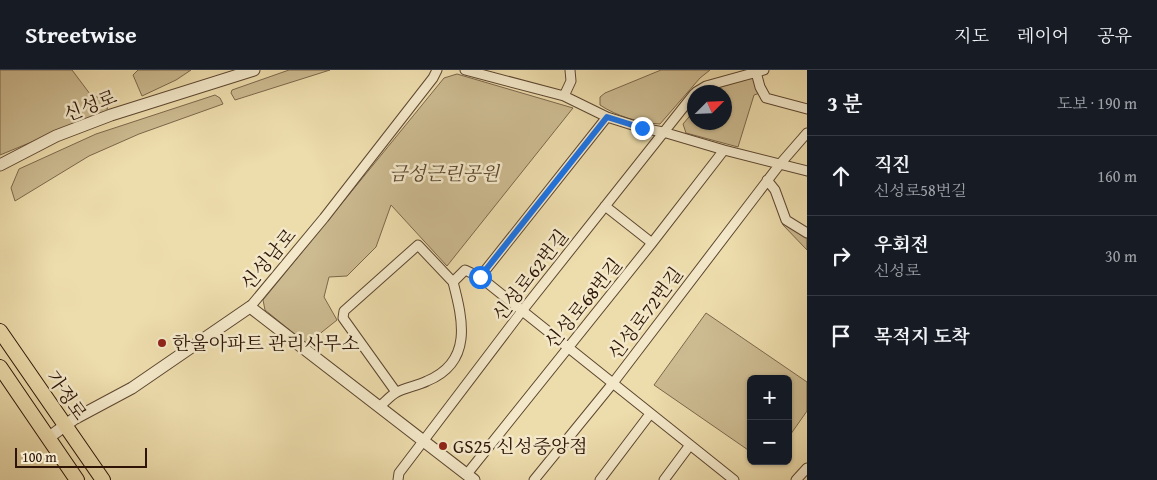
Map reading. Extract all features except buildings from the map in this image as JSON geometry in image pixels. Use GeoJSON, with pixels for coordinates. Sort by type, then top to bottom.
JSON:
{"type":"FeatureCollection","features":[{"type":"Feature","properties":{"kind":"main road","name":"가정로"},"geometry":{"type":"LineString","coordinates":[[0,332],[103,480]]}},
{"type":"Feature","properties":{"kind":"main road","name":"가정로"},"geometry":{"type":"LineString","coordinates":[[0,367],[77,480]]}},
{"type":"Feature","properties":{"kind":"street","name":"신성로"},"geometry":{"type":"LineString","coordinates":[[0,165],[56,136],[110,115],[254,70]]}},
{"type":"Feature","properties":{"kind":"street","name":"신성남로"},"geometry":{"type":"LineString","coordinates":[[437,70],[433,78],[324,218],[250,307],[470,477]]}},
{"type":"Feature","properties":{"kind":"street"},"geometry":{"type":"LineString","coordinates":[[465,70],[564,96],[607,117],[642,128],[807,171]]}},
{"type":"Feature","properties":{"kind":"street"},"geometry":{"type":"LineString","coordinates":[[564,96],[570,82],[570,70]]}},
{"type":"Feature","properties":{"kind":"street"},"geometry":{"type":"LineString","coordinates":[[710,85],[760,71],[760,87],[766,98],[807,109]]}},
{"type":"Feature","properties":{"kind":"street","name":"신성로62번길"},"geometry":{"type":"LineString","coordinates":[[423,440],[522,311],[687,103]]}},
{"type":"Feature","properties":{"kind":"street"},"geometry":{"type":"LineString","coordinates":[[480,277],[607,117]]}},
{"type":"Feature","properties":{"kind":"street","name":"신성로72번길"},"geometry":{"type":"LineString","coordinates":[[534,480],[612,383],[780,164],[807,133]]}},
{"type":"Feature","properties":{"kind":"street","name":"신성로68번길"},"geometry":{"type":"LineString","coordinates":[[470,477],[568,348],[724,150]]}},
{"type":"Feature","properties":{"kind":"street"},"geometry":{"type":"LineString","coordinates":[[768,180],[775,190],[786,220],[807,233]]}},
{"type":"Feature","properties":{"kind":"street"},"geometry":{"type":"LineString","coordinates":[[605,206],[652,243]]}},
{"type":"Feature","properties":{"kind":"street"},"geometry":{"type":"LineString","coordinates":[[380,406],[396,392],[427,381],[442,373],[454,358],[460,346],[462,326],[453,282],[418,245],[344,311],[343,318],[396,392]]}},
{"type":"Feature","properties":{"kind":"street"},"geometry":{"type":"LineString","coordinates":[[453,282],[465,270],[480,277],[690,445],[729,479]]}},
{"type":"Feature","properties":{"kind":"street"},"geometry":{"type":"LineString","coordinates":[[48,438],[74,419],[132,388],[250,307]]}},
{"type":"Feature","properties":{"kind":"street"},"geometry":{"type":"LineString","coordinates":[[600,480],[650,414]]}},
{"type":"Feature","properties":{"kind":"street"},"geometry":{"type":"LineString","coordinates":[[398,480],[399,473],[423,440]]}},
{"type":"Feature","properties":{"kind":"street"},"geometry":{"type":"LineString","coordinates":[[664,480],[690,445]]}},
{"type":"Feature","properties":{"kind":"street"},"geometry":{"type":"LineString","coordinates":[[796,480],[807,468]]}},
{"type":"Feature","properties":{"kind":"green space"},"geometry":{"type":"Polygon","coordinates":[[[0,70],[72,70],[90,94],[108,102],[107,111],[0,155],[0,70]]]}},
{"type":"Feature","properties":{"kind":"green space"},"geometry":{"type":"Polygon","coordinates":[[[138,70],[191,70],[176,80],[142,96],[133,75],[138,70]]]}},
{"type":"Feature","properties":{"kind":"green space"},"geometry":{"type":"Polygon","coordinates":[[[289,70],[330,70],[235,100],[231,93],[232,90],[289,70]]]}},
{"type":"Feature","properties":{"kind":"green space"},"geometry":{"type":"Polygon","coordinates":[[[661,70],[710,70],[694,85],[687,85],[687,93],[660,124],[628,118],[600,105],[600,97],[605,93],[661,70]]]}},
{"type":"Feature","properties":{"kind":"green space","name":"금성근린공원"},"geometry":{"type":"Polygon","coordinates":[[[457,74],[573,108],[447,266],[391,205],[376,247],[347,276],[329,277],[324,297],[337,320],[307,344],[265,310],[263,300],[444,78],[457,74]]]}},
{"type":"Feature","properties":{"kind":"green space"},"geometry":{"type":"Polygon","coordinates":[[[755,77],[760,93],[754,95],[738,147],[686,133],[683,124],[687,119],[687,130],[732,130],[732,85],[727,85],[755,77]]]}},
{"type":"Feature","properties":{"kind":"green space"},"geometry":{"type":"Polygon","coordinates":[[[215,95],[220,98],[223,104],[139,134],[89,156],[15,201],[11,188],[19,169],[96,134],[215,95]]]}},
{"type":"Feature","properties":{"kind":"green space"},"geometry":{"type":"Polygon","coordinates":[[[776,203],[807,235],[807,250],[783,225],[776,203]]]}},
{"type":"Feature","properties":{"kind":"green space"},"geometry":{"type":"Polygon","coordinates":[[[706,313],[807,382],[807,411],[792,432],[792,375],[747,375],[747,449],[654,385],[706,313]]]}},
{"type":"Feature","properties":{"kind":"place","name":"한울아파트 관리사무소"},"geometry":{"type":"Point","coordinates":[162,343]}},
{"type":"Feature","properties":{"kind":"place","name":"GS25 신성중앙점"},"geometry":{"type":"Point","coordinates":[443,446]}},
{"type":"Feature","properties":{"kind":"route"},"geometry":{"type":"LineString","coordinates":[[480,277],[607,117],[642,128]]}}]}
